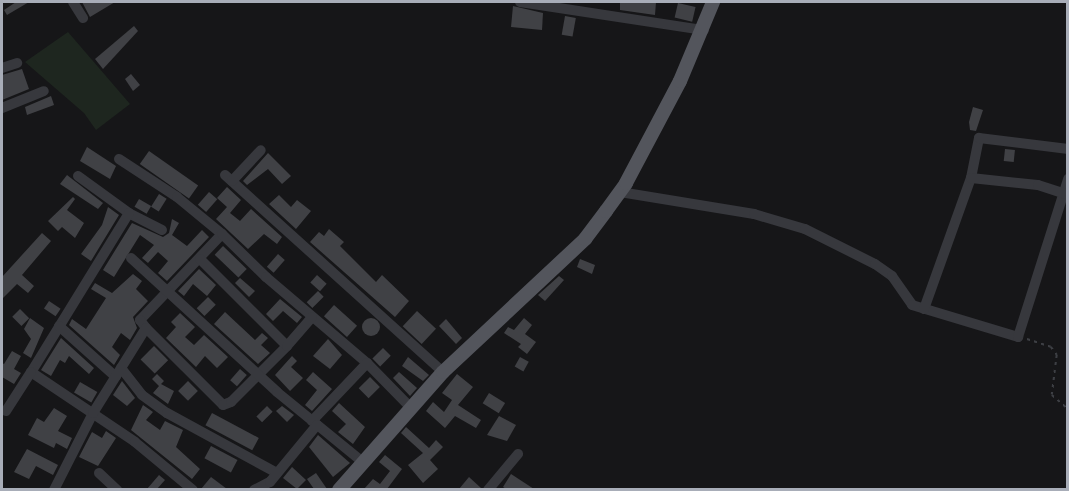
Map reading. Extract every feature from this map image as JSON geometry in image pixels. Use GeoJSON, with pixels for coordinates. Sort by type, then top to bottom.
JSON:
{"type":"FeatureCollection","features":[{"type":"Feature","properties":{"kind":"main road"},"geometry":{"type":"LineString","coordinates":[[339,489],[443,372],[585,238],[621,192],[704,30],[713,2]]}},
{"type":"Feature","properties":{"kind":"street"},"geometry":{"type":"LineString","coordinates":[[74,2],[83,18]]}},
{"type":"Feature","properties":{"kind":"street"},"geometry":{"type":"LineString","coordinates":[[520,2],[704,30]]}},
{"type":"Feature","properties":{"kind":"street"},"geometry":{"type":"LineString","coordinates":[[2,68],[17,63]]}},
{"type":"Feature","properties":{"kind":"street"},"geometry":{"type":"LineString","coordinates":[[2,108],[44,91]]}},
{"type":"Feature","properties":{"kind":"street"},"geometry":{"type":"LineString","coordinates":[[924,309],[971,178],[979,138],[1068,149]]}},
{"type":"Feature","properties":{"kind":"street"},"geometry":{"type":"LineString","coordinates":[[261,150],[229,178],[443,372]]}},
{"type":"Feature","properties":{"kind":"street"},"geometry":{"type":"LineString","coordinates":[[119,159],[177,196],[222,234],[312,317],[367,363],[411,408]]}},
{"type":"Feature","properties":{"kind":"street"},"geometry":{"type":"LineString","coordinates":[[78,176],[129,213],[162,230]]}},
{"type":"Feature","properties":{"kind":"street"},"geometry":{"type":"LineString","coordinates":[[971,178],[1038,185],[1065,194]]}},
{"type":"Feature","properties":{"kind":"street"},"geometry":{"type":"LineString","coordinates":[[621,192],[754,214],[805,229],[875,264],[892,276],[912,305],[1018,337],[1068,179]]}},
{"type":"Feature","properties":{"kind":"street"},"geometry":{"type":"LineString","coordinates":[[2,404],[6,411],[129,213]]}},
{"type":"Feature","properties":{"kind":"street"},"geometry":{"type":"LineString","coordinates":[[222,234],[140,320],[223,405],[231,402],[287,346],[312,317]]}},
{"type":"Feature","properties":{"kind":"street"},"geometry":{"type":"LineString","coordinates":[[131,258],[314,423],[364,463]]}},
{"type":"Feature","properties":{"kind":"street"},"geometry":{"type":"LineString","coordinates":[[200,259],[287,346]]}},
{"type":"Feature","properties":{"kind":"street"},"geometry":{"type":"LineString","coordinates":[[58,326],[167,413],[277,473]]}},
{"type":"Feature","properties":{"kind":"street"},"geometry":{"type":"LineString","coordinates":[[54,489],[93,413],[146,328]]}},
{"type":"Feature","properties":{"kind":"street"},"geometry":{"type":"LineString","coordinates":[[254,489],[270,482],[314,423],[367,363]]}},
{"type":"Feature","properties":{"kind":"street"},"geometry":{"type":"LineString","coordinates":[[31,372],[93,413],[193,489]]}},
{"type":"Feature","properties":{"kind":"street"},"geometry":{"type":"LineString","coordinates":[[488,489],[518,454]]}},
{"type":"Feature","properties":{"kind":"street"},"geometry":{"type":"LineString","coordinates":[[99,473],[117,489]]}},
{"type":"Feature","properties":{"kind":"path"},"geometry":{"type":"LineString","coordinates":[[1018,337],[1052,347],[1058,355],[1052,395],[1068,409]]}},
{"type":"Feature","properties":{"kind":"shaded area"},"geometry":{"type":"Polygon","coordinates":[[[68,32],[130,104],[96,130],[84,113],[25,62],[68,32]]]}},
{"type":"Feature","properties":{"kind":"building"},"geometry":{"type":"Polygon","coordinates":[[[16,2],[29,2],[7,15],[4,10],[16,2]]]}},
{"type":"Feature","properties":{"kind":"building"},"geometry":{"type":"Polygon","coordinates":[[[82,2],[115,2],[90,17],[82,2]]]}},
{"type":"Feature","properties":{"kind":"building"},"geometry":{"type":"Polygon","coordinates":[[[620,2],[656,2],[655,15],[620,10],[620,2]]]}},
{"type":"Feature","properties":{"kind":"building"},"geometry":{"type":"Polygon","coordinates":[[[678,3],[696,7],[692,22],[675,18],[678,3]]]}},
{"type":"Feature","properties":{"kind":"building"},"geometry":{"type":"Polygon","coordinates":[[[513,6],[543,13],[542,30],[511,27],[513,6]]]}},
{"type":"Feature","properties":{"kind":"building"},"geometry":{"type":"Polygon","coordinates":[[[565,16],[576,18],[573,37],[562,35],[565,16]]]}},
{"type":"Feature","properties":{"kind":"building"},"geometry":{"type":"Polygon","coordinates":[[[134,26],[138,31],[103,69],[95,59],[134,26]]]}},
{"type":"Feature","properties":{"kind":"building"},"geometry":{"type":"Polygon","coordinates":[[[22,69],[29,89],[2,100],[2,75],[22,69]]]}},
{"type":"Feature","properties":{"kind":"building"},"geometry":{"type":"Polygon","coordinates":[[[131,74],[140,85],[133,91],[125,79],[131,74]]]}},
{"type":"Feature","properties":{"kind":"building"},"geometry":{"type":"Polygon","coordinates":[[[51,96],[54,105],[27,115],[25,107],[51,96]]]}},
{"type":"Feature","properties":{"kind":"building"},"geometry":{"type":"Polygon","coordinates":[[[973,107],[983,110],[976,131],[970,130],[969,122],[973,107]]]}},
{"type":"Feature","properties":{"kind":"building"},"geometry":{"type":"Polygon","coordinates":[[[87,147],[116,166],[110,179],[80,161],[87,147]]]}},
{"type":"Feature","properties":{"kind":"building"},"geometry":{"type":"Polygon","coordinates":[[[1005,149],[1015,150],[1014,162],[1004,161],[1005,149]]]}},
{"type":"Feature","properties":{"kind":"building"},"geometry":{"type":"Polygon","coordinates":[[[149,151],[198,185],[189,199],[140,164],[149,151]]]}},
{"type":"Feature","properties":{"kind":"building"},"geometry":{"type":"Polygon","coordinates":[[[268,153],[291,176],[282,184],[268,169],[247,185],[243,181],[268,153]]]}},
{"type":"Feature","properties":{"kind":"building"},"geometry":{"type":"Polygon","coordinates":[[[67,175],[103,203],[98,209],[60,184],[67,175]]]}},
{"type":"Feature","properties":{"kind":"building"},"geometry":{"type":"Polygon","coordinates":[[[227,187],[241,200],[230,213],[240,221],[251,209],[282,237],[277,244],[264,234],[248,249],[216,219],[227,207],[217,198],[227,187]]]}},
{"type":"Feature","properties":{"kind":"building"},"geometry":{"type":"Polygon","coordinates":[[[209,192],[217,199],[206,212],[198,205],[209,192]]]}},
{"type":"Feature","properties":{"kind":"building"},"geometry":{"type":"Polygon","coordinates":[[[159,194],[167,199],[159,211],[151,207],[159,194]]]}},
{"type":"Feature","properties":{"kind":"building"},"geometry":{"type":"Polygon","coordinates":[[[279,195],[291,207],[297,200],[311,211],[296,229],[269,204],[279,195]]]}},
{"type":"Feature","properties":{"kind":"building"},"geometry":{"type":"Polygon","coordinates":[[[73,197],[75,199],[67,210],[84,223],[75,238],[62,227],[58,231],[48,221],[73,197]]]}},
{"type":"Feature","properties":{"kind":"building"},"geometry":{"type":"Polygon","coordinates":[[[139,199],[151,206],[147,214],[134,207],[139,199]]]}},
{"type":"Feature","properties":{"kind":"building"},"geometry":{"type":"Polygon","coordinates":[[[108,207],[119,215],[91,261],[81,254],[102,225],[108,207]]]}},
{"type":"Feature","properties":{"kind":"building"},"geometry":{"type":"Polygon","coordinates":[[[172,219],[179,223],[172,235],[187,246],[202,230],[209,237],[167,281],[158,273],[168,261],[158,252],[148,263],[142,258],[154,245],[140,235],[114,277],[103,270],[132,223],[163,237],[169,233],[172,219]]]}},
{"type":"Feature","properties":{"kind":"building"},"geometry":{"type":"Polygon","coordinates":[[[329,229],[344,242],[340,246],[376,282],[382,275],[409,301],[395,317],[310,242],[319,232],[324,236],[329,229]]]}},
{"type":"Feature","properties":{"kind":"building"},"geometry":{"type":"Polygon","coordinates":[[[42,233],[51,241],[22,275],[34,286],[28,293],[17,284],[2,299],[2,277],[42,233]]]}},
{"type":"Feature","properties":{"kind":"building"},"geometry":{"type":"Polygon","coordinates":[[[223,246],[247,269],[238,278],[215,255],[223,246]]]}},
{"type":"Feature","properties":{"kind":"building"},"geometry":{"type":"Polygon","coordinates":[[[278,254],[285,260],[274,273],[267,267],[278,254]]]}},
{"type":"Feature","properties":{"kind":"building"},"geometry":{"type":"Polygon","coordinates":[[[580,259],[595,265],[592,274],[577,267],[580,259]]]}},
{"type":"Feature","properties":{"kind":"building"},"geometry":{"type":"Polygon","coordinates":[[[199,269],[216,285],[207,296],[193,284],[184,296],[178,291],[199,269]]]}},
{"type":"Feature","properties":{"kind":"building"},"geometry":{"type":"Polygon","coordinates":[[[133,274],[142,281],[136,289],[148,301],[133,317],[137,328],[130,340],[121,333],[112,347],[120,355],[114,365],[69,325],[72,319],[86,329],[106,298],[91,289],[95,283],[112,293],[133,274]]]}},
{"type":"Feature","properties":{"kind":"building"},"geometry":{"type":"Polygon","coordinates":[[[317,275],[327,284],[320,291],[310,282],[317,275]]]}},
{"type":"Feature","properties":{"kind":"building"},"geometry":{"type":"Polygon","coordinates":[[[559,276],[564,280],[545,301],[538,295],[559,276]]]}},
{"type":"Feature","properties":{"kind":"building"},"geometry":{"type":"Polygon","coordinates":[[[240,278],[255,291],[249,297],[235,283],[240,278]]]}},
{"type":"Feature","properties":{"kind":"building"},"geometry":{"type":"Polygon","coordinates":[[[318,291],[324,297],[312,308],[307,302],[318,291]]]}},
{"type":"Feature","properties":{"kind":"building"},"geometry":{"type":"Polygon","coordinates":[[[208,297],[216,305],[204,316],[197,308],[208,297]]]}},
{"type":"Feature","properties":{"kind":"building"},"geometry":{"type":"Polygon","coordinates":[[[280,299],[302,317],[297,323],[283,311],[273,321],[266,314],[280,299]]]}},
{"type":"Feature","properties":{"kind":"building"},"geometry":{"type":"Polygon","coordinates":[[[49,301],[61,309],[56,316],[44,308],[49,301]]]}},
{"type":"Feature","properties":{"kind":"building"},"geometry":{"type":"Polygon","coordinates":[[[334,305],[357,326],[347,337],[324,316],[334,305]]]}},
{"type":"Feature","properties":{"kind":"building"},"geometry":{"type":"Polygon","coordinates":[[[20,309],[29,318],[21,326],[12,317],[20,309]]]}},
{"type":"Feature","properties":{"kind":"building"},"geometry":{"type":"Polygon","coordinates":[[[417,311],[436,329],[422,344],[403,326],[417,311]]]}},
{"type":"Feature","properties":{"kind":"building"},"geometry":{"type":"Polygon","coordinates":[[[225,312],[255,340],[262,333],[268,338],[261,345],[270,353],[258,364],[214,324],[225,312]]]}},
{"type":"Feature","properties":{"kind":"building"},"geometry":{"type":"Polygon","coordinates":[[[180,313],[195,327],[185,337],[194,345],[204,335],[228,357],[217,368],[205,356],[196,367],[166,338],[176,327],[171,322],[180,313]]]}},
{"type":"Feature","properties":{"kind":"building"},"geometry":{"type":"Polygon","coordinates":[[[30,318],[44,328],[31,358],[23,353],[31,339],[24,329],[30,318]]]}},
{"type":"Feature","properties":{"kind":"building"},"geometry":{"type":"Polygon","coordinates":[[[367,318],[375,318],[380,323],[378,334],[367,336],[362,331],[362,323],[367,318]]]}},
{"type":"Feature","properties":{"kind":"building"},"geometry":{"type":"Polygon","coordinates":[[[524,318],[532,325],[525,334],[536,342],[527,354],[518,347],[521,344],[504,333],[508,327],[514,330],[524,318]]]}},
{"type":"Feature","properties":{"kind":"building"},"geometry":{"type":"Polygon","coordinates":[[[446,319],[462,338],[456,344],[439,326],[446,319]]]}},
{"type":"Feature","properties":{"kind":"building"},"geometry":{"type":"Polygon","coordinates":[[[61,338],[94,368],[89,374],[69,356],[65,363],[60,360],[51,376],[41,370],[61,338]]]}},
{"type":"Feature","properties":{"kind":"building"},"geometry":{"type":"Polygon","coordinates":[[[328,339],[342,355],[330,369],[313,356],[328,339]]]}},
{"type":"Feature","properties":{"kind":"building"},"geometry":{"type":"Polygon","coordinates":[[[154,346],[168,360],[155,374],[141,359],[154,346]]]}},
{"type":"Feature","properties":{"kind":"building"},"geometry":{"type":"Polygon","coordinates":[[[383,348],[391,356],[380,366],[372,359],[383,348]]]}},
{"type":"Feature","properties":{"kind":"building"},"geometry":{"type":"Polygon","coordinates":[[[12,351],[21,356],[14,369],[21,373],[14,384],[2,377],[2,363],[4,364],[12,351]]]}},
{"type":"Feature","properties":{"kind":"building"},"geometry":{"type":"Polygon","coordinates":[[[292,356],[297,361],[291,367],[303,378],[290,391],[275,375],[292,356]]]}},
{"type":"Feature","properties":{"kind":"building"},"geometry":{"type":"Polygon","coordinates":[[[408,357],[429,375],[423,381],[402,366],[408,357]]]}},
{"type":"Feature","properties":{"kind":"building"},"geometry":{"type":"Polygon","coordinates":[[[520,357],[529,362],[523,371],[515,367],[520,357]]]}},
{"type":"Feature","properties":{"kind":"building"},"geometry":{"type":"Polygon","coordinates":[[[240,369],[247,375],[237,386],[230,380],[240,369]]]}},
{"type":"Feature","properties":{"kind":"building"},"geometry":{"type":"Polygon","coordinates":[[[313,372],[332,389],[312,411],[305,405],[317,390],[306,380],[313,372]]]}},
{"type":"Feature","properties":{"kind":"building"},"geometry":{"type":"Polygon","coordinates":[[[399,372],[417,388],[410,396],[393,378],[399,372]]]}},
{"type":"Feature","properties":{"kind":"building"},"geometry":{"type":"Polygon","coordinates":[[[157,374],[164,381],[161,384],[174,391],[168,404],[153,393],[159,386],[152,379],[157,374]]]}},
{"type":"Feature","properties":{"kind":"building"},"geometry":{"type":"Polygon","coordinates":[[[457,374],[473,387],[458,405],[481,420],[476,428],[455,416],[445,428],[426,411],[433,402],[444,412],[452,400],[442,393],[457,374]]]}},
{"type":"Feature","properties":{"kind":"building"},"geometry":{"type":"Polygon","coordinates":[[[370,377],[380,387],[369,398],[359,388],[370,377]]]}},
{"type":"Feature","properties":{"kind":"building"},"geometry":{"type":"Polygon","coordinates":[[[122,381],[135,398],[127,406],[113,395],[122,381]]]}},
{"type":"Feature","properties":{"kind":"building"},"geometry":{"type":"Polygon","coordinates":[[[188,381],[198,391],[188,401],[178,391],[188,381]]]}},
{"type":"Feature","properties":{"kind":"building"},"geometry":{"type":"Polygon","coordinates":[[[80,382],[97,392],[91,402],[74,392],[80,382]]]}},
{"type":"Feature","properties":{"kind":"building"},"geometry":{"type":"Polygon","coordinates":[[[489,393],[505,403],[499,413],[483,403],[489,393]]]}},
{"type":"Feature","properties":{"kind":"building"},"geometry":{"type":"Polygon","coordinates":[[[339,403],[365,427],[353,444],[338,432],[346,424],[332,411],[339,403]]]}},
{"type":"Feature","properties":{"kind":"building"},"geometry":{"type":"Polygon","coordinates":[[[143,405],[153,412],[146,420],[160,430],[165,421],[183,430],[176,447],[200,469],[192,479],[131,430],[143,405]]]}},
{"type":"Feature","properties":{"kind":"building"},"geometry":{"type":"Polygon","coordinates":[[[267,406],[273,412],[262,422],[256,417],[267,406]]]}},
{"type":"Feature","properties":{"kind":"building"},"geometry":{"type":"Polygon","coordinates":[[[282,406],[294,415],[287,422],[276,411],[282,406]]]}},
{"type":"Feature","properties":{"kind":"building"},"geometry":{"type":"Polygon","coordinates":[[[54,408],[67,416],[58,431],[72,438],[67,449],[56,443],[54,448],[28,435],[37,418],[44,422],[54,408]]]}},
{"type":"Feature","properties":{"kind":"building"},"geometry":{"type":"Polygon","coordinates":[[[212,413],[259,438],[252,450],[205,425],[212,413]]]}},
{"type":"Feature","properties":{"kind":"building"},"geometry":{"type":"Polygon","coordinates":[[[499,416],[516,425],[507,441],[487,435],[499,416]]]}},
{"type":"Feature","properties":{"kind":"building"},"geometry":{"type":"Polygon","coordinates":[[[406,427],[429,448],[436,440],[443,447],[430,460],[438,469],[423,483],[408,465],[423,453],[401,433],[406,427]]]}},
{"type":"Feature","properties":{"kind":"building"},"geometry":{"type":"Polygon","coordinates":[[[106,431],[116,438],[98,466],[79,457],[92,432],[102,438],[106,431]]]}},
{"type":"Feature","properties":{"kind":"building"},"geometry":{"type":"Polygon","coordinates":[[[318,435],[350,463],[333,477],[309,447],[318,435]]]}},
{"type":"Feature","properties":{"kind":"building"},"geometry":{"type":"Polygon","coordinates":[[[211,446],[237,460],[231,472],[204,458],[211,446]]]}},
{"type":"Feature","properties":{"kind":"building"},"geometry":{"type":"Polygon","coordinates":[[[27,449],[58,465],[53,475],[36,466],[29,479],[14,472],[27,449]]]}},
{"type":"Feature","properties":{"kind":"building"},"geometry":{"type":"Polygon","coordinates":[[[385,455],[402,469],[387,489],[364,489],[373,479],[380,484],[390,471],[379,462],[385,455]]]}},
{"type":"Feature","properties":{"kind":"building"},"geometry":{"type":"Polygon","coordinates":[[[292,467],[306,480],[297,489],[283,478],[292,467]]]}},
{"type":"Feature","properties":{"kind":"building"},"geometry":{"type":"Polygon","coordinates":[[[316,473],[327,489],[314,489],[307,479],[316,473]]]}},
{"type":"Feature","properties":{"kind":"building"},"geometry":{"type":"Polygon","coordinates":[[[511,474],[534,489],[506,489],[503,487],[511,474]]]}},
{"type":"Feature","properties":{"kind":"building"},"geometry":{"type":"Polygon","coordinates":[[[159,475],[165,480],[157,489],[147,489],[159,475]]]}},
{"type":"Feature","properties":{"kind":"building"},"geometry":{"type":"Polygon","coordinates":[[[211,477],[227,489],[201,489],[211,477]]]}},
{"type":"Feature","properties":{"kind":"building"},"geometry":{"type":"Polygon","coordinates":[[[469,477],[481,488],[481,489],[459,489],[469,477]]]}}]}
